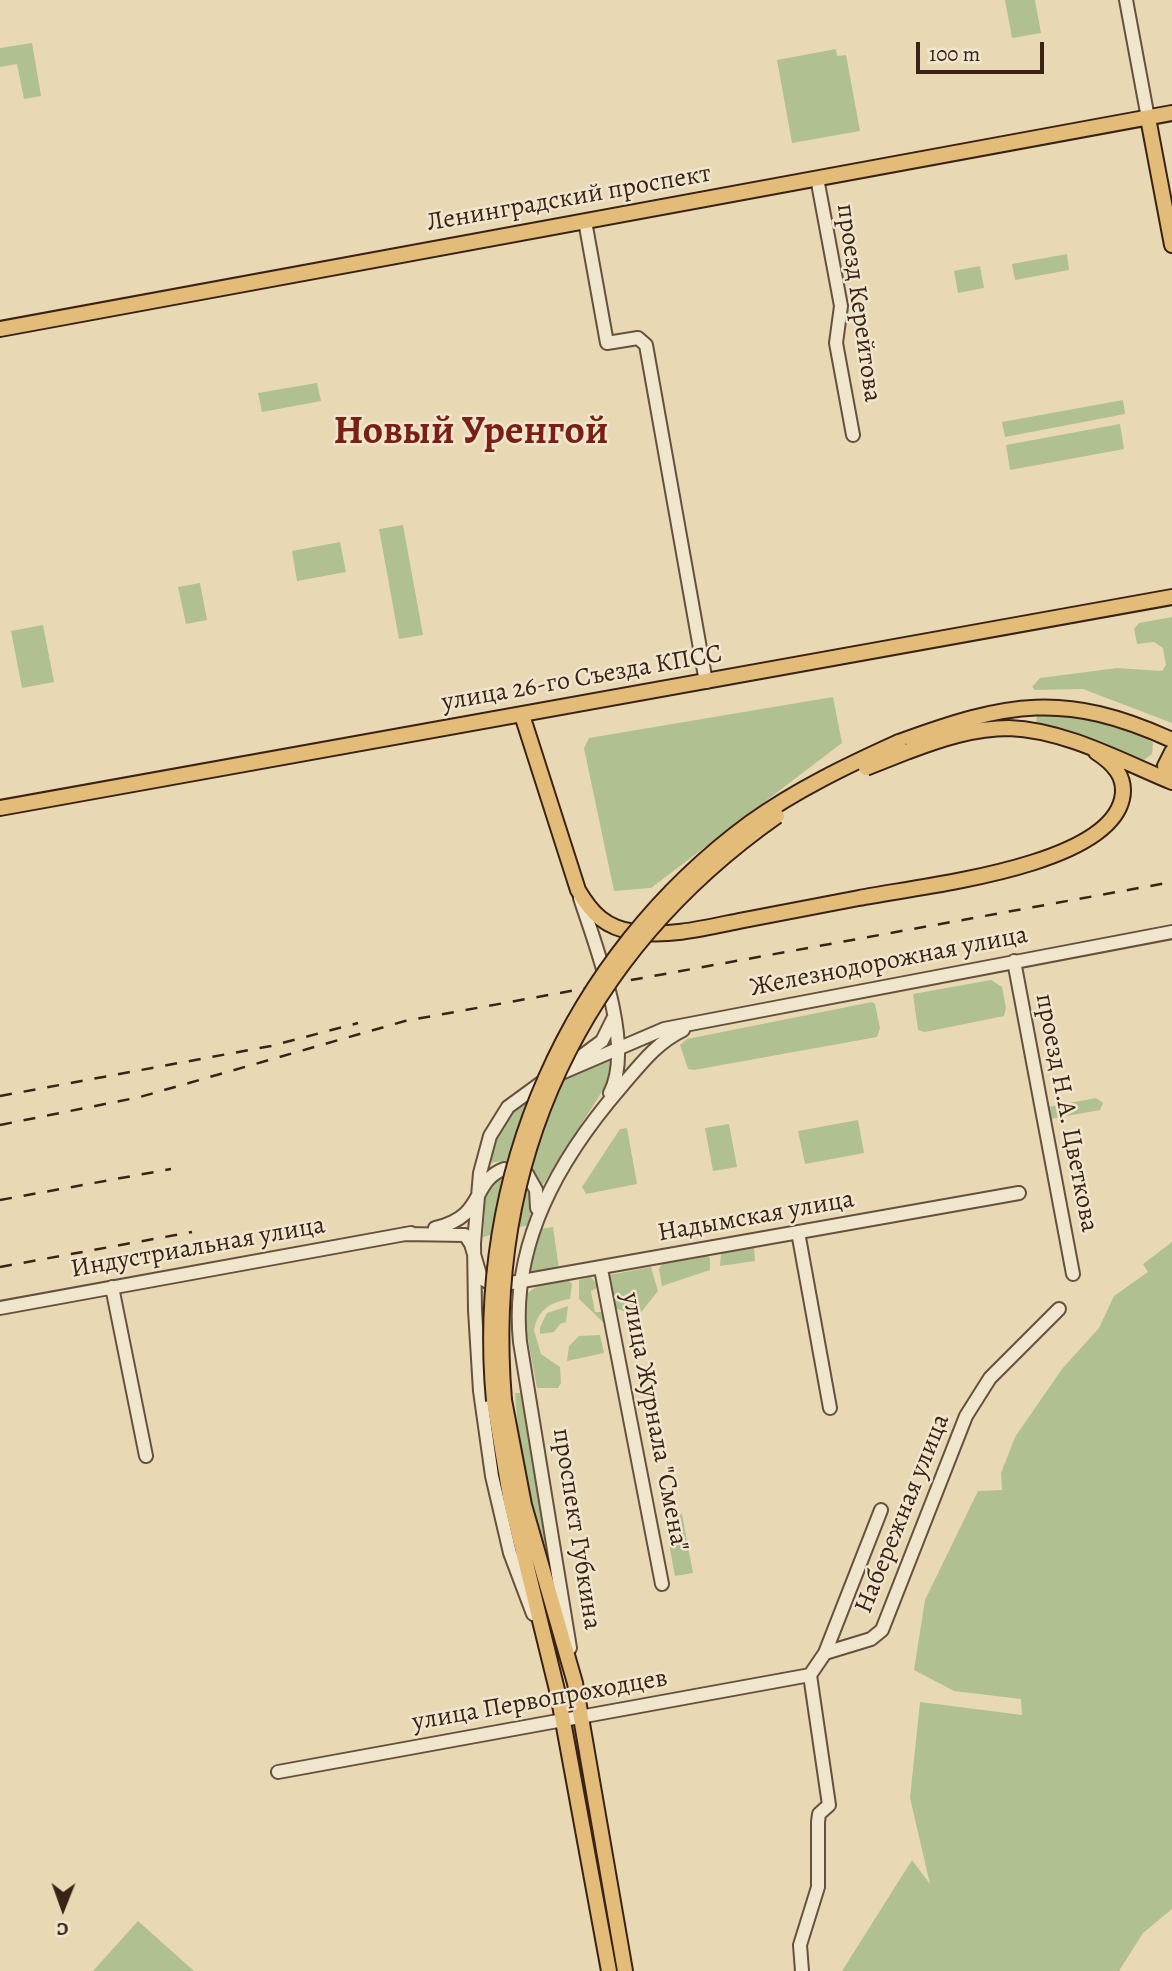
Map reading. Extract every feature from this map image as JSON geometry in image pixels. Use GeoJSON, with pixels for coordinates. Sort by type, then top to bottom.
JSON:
{"type":"FeatureCollection","features":[{"type":"Feature","properties":{"kind":"main road","name":"Ленинградский проспект"},"geometry":{"type":"LineString","coordinates":[[0,329],[1172,113]]}},
{"type":"Feature","properties":{"kind":"main road"},"geometry":{"type":"LineString","coordinates":[[1148,118],[1172,244]]}},
{"type":"Feature","properties":{"kind":"main road","name":"улица 26-го Съезда КПСС"},"geometry":{"type":"LineString","coordinates":[[0,808],[1172,597]]}},
{"type":"Feature","properties":{"kind":"main road"},"geometry":{"type":"LineString","coordinates":[[575,1683],[524,1506],[490,1349],[492,1286],[498,1233],[511,1172],[545,1076],[591,992],[648,915],[711,854],[752,821],[801,790],[972,718],[1045,706],[1102,713],[1172,740]]}},
{"type":"Feature","properties":{"kind":"main road"},"geometry":{"type":"LineString","coordinates":[[522,715],[578,890],[588,908],[604,922],[636,932],[663,933],[704,928],[1035,863],[1093,837],[1117,811],[1122,800],[1121,779],[1112,762],[1096,752]]}},
{"type":"Feature","properties":{"kind":"main road"},"geometry":{"type":"LineString","coordinates":[[904,746],[1009,728],[1053,736],[1172,780]]}},
{"type":"Feature","properties":{"kind":"main road"},"geometry":{"type":"LineString","coordinates":[[1172,752],[1165,766],[1172,780]]}},
{"type":"Feature","properties":{"kind":"main road","name":"проспект Губкина"},"geometry":{"type":"LineString","coordinates":[[499,1400],[511,1502],[562,1720],[609,1971]]}},
{"type":"Feature","properties":{"kind":"main road","name":"проспект Губкина"},"geometry":{"type":"LineString","coordinates":[[575,1683],[625,1971]]}},
{"type":"Feature","properties":{"kind":"street"},"geometry":{"type":"LineString","coordinates":[[1125,0],[1148,118]]}},
{"type":"Feature","properties":{"kind":"street","name":"проезд Керейтова"},"geometry":{"type":"LineString","coordinates":[[817,178],[841,306],[836,344],[853,435]]}},
{"type":"Feature","properties":{"kind":"street"},"geometry":{"type":"LineString","coordinates":[[585,221],[607,343],[638,338],[646,345],[706,682]]}},
{"type":"Feature","properties":{"kind":"street"},"geometry":{"type":"LineString","coordinates":[[578,890],[613,1019],[618,1049],[616,1081],[599,1112]]}},
{"type":"Feature","properties":{"kind":"street","name":"Железнодорожная улица"},"geometry":{"type":"LineString","coordinates":[[618,1049],[654,1032],[704,1020],[1172,932]]}},
{"type":"Feature","properties":{"kind":"street","name":"проезд Н.А. Цветкова"},"geometry":{"type":"LineString","coordinates":[[1014,961],[1073,1274]]}},
{"type":"Feature","properties":{"kind":"street"},"geometry":{"type":"LineString","coordinates":[[545,1080],[602,1041],[613,1019]]}},
{"type":"Feature","properties":{"kind":"street"},"geometry":{"type":"LineString","coordinates":[[599,1112],[660,1044],[704,1020]]}},
{"type":"Feature","properties":{"kind":"street","name":"проспект Губкина"},"geometry":{"type":"LineString","coordinates":[[547,1651],[510,1553],[492,1476],[480,1391],[474,1255],[477,1199],[485,1149],[500,1117],[524,1092],[545,1080],[618,1049]]}},
{"type":"Feature","properties":{"kind":"street","name":"проспект Губкина"},"geometry":{"type":"LineString","coordinates":[[575,1683],[520,1342],[520,1283],[536,1219],[562,1168],[599,1112]]}},
{"type":"Feature","properties":{"kind":"street","name":"Индустриальная улица"},"geometry":{"type":"LineString","coordinates":[[0,1308],[454,1223],[468,1213],[491,1176],[504,1170],[519,1170],[527,1174],[537,1190],[536,1219]]}},
{"type":"Feature","properties":{"kind":"street","name":"Надымская улица"},"geometry":{"type":"LineString","coordinates":[[474,1255],[481,1278],[494,1286],[1019,1193]]}},
{"type":"Feature","properties":{"kind":"street"},"geometry":{"type":"LineString","coordinates":[[798,1232],[830,1408]]}},
{"type":"Feature","properties":{"kind":"street","name":"Индустриальная улица"},"geometry":{"type":"LineString","coordinates":[[405,1234],[459,1234],[468,1238],[474,1255]]}},
{"type":"Feature","properties":{"kind":"street","name":"улица Журнала \"Смена\""},"geometry":{"type":"LineString","coordinates":[[601,1269],[662,1584]]}},
{"type":"Feature","properties":{"kind":"street"},"geometry":{"type":"LineString","coordinates":[[112,1287],[146,1456]]}},
{"type":"Feature","properties":{"kind":"street","name":"Набережная улица"},"geometry":{"type":"LineString","coordinates":[[825,1653],[871,1639],[882,1630],[966,1416],[978,1393],[1059,1309]]}},
{"type":"Feature","properties":{"kind":"street"},"geometry":{"type":"LineString","coordinates":[[802,1971],[800,1945],[818,1887],[819,1814],[829,1805],[810,1675],[825,1653],[881,1510]]}},
{"type":"Feature","properties":{"kind":"street","name":"улица Первопроходцев"},"geometry":{"type":"LineString","coordinates":[[278,1772],[810,1675]]}},
{"type":"Feature","properties":{"kind":"green space"},"geometry":{"type":"Polygon","coordinates":[[[1005,0],[1035,0],[1041,33],[1012,38],[1005,0]]]}},
{"type":"Feature","properties":{"kind":"green space"},"geometry":{"type":"Polygon","coordinates":[[[32,43],[41,96],[24,99],[17,64],[0,67],[0,48],[32,43]]]}},
{"type":"Feature","properties":{"kind":"green space"},"geometry":{"type":"Polygon","coordinates":[[[836,49],[837,56],[846,55],[860,131],[792,143],[777,60],[836,49]]]}},
{"type":"Feature","properties":{"kind":"green space"},"geometry":{"type":"Polygon","coordinates":[[[1067,254],[1069,270],[1015,280],[1012,264],[1067,254]]]}},
{"type":"Feature","properties":{"kind":"green space"},"geometry":{"type":"Polygon","coordinates":[[[980,266],[984,288],[958,293],[954,271],[980,266]]]}},
{"type":"Feature","properties":{"kind":"green space"},"geometry":{"type":"Polygon","coordinates":[[[317,383],[321,401],[262,412],[258,393],[317,383]]]}},
{"type":"Feature","properties":{"kind":"green space"},"geometry":{"type":"Polygon","coordinates":[[[1123,400],[1125,414],[1005,437],[1002,422],[1123,400]]]}},
{"type":"Feature","properties":{"kind":"green space"},"geometry":{"type":"Polygon","coordinates":[[[1120,424],[1124,449],[1010,470],[1006,445],[1120,424]]]}},
{"type":"Feature","properties":{"kind":"green space"},"geometry":{"type":"Polygon","coordinates":[[[403,525],[423,635],[399,639],[379,529],[403,525]]]}},
{"type":"Feature","properties":{"kind":"green space"},"geometry":{"type":"Polygon","coordinates":[[[340,542],[346,572],[297,581],[292,551],[340,542]]]}},
{"type":"Feature","properties":{"kind":"green space"},"geometry":{"type":"Polygon","coordinates":[[[200,583],[207,620],[186,624],[178,587],[200,583]]]}},
{"type":"Feature","properties":{"kind":"green space"},"geometry":{"type":"Polygon","coordinates":[[[1172,617],[1172,723],[1083,689],[1035,690],[1032,687],[1040,678],[1117,668],[1162,671],[1166,665],[1163,648],[1154,642],[1137,644],[1134,629],[1139,623],[1172,617]]]}},
{"type":"Feature","properties":{"kind":"green space"},"geometry":{"type":"Polygon","coordinates":[[[43,625],[54,682],[22,688],[11,631],[43,625]]]}},
{"type":"Feature","properties":{"kind":"green space"},"geometry":{"type":"Polygon","coordinates":[[[833,697],[842,743],[651,888],[614,891],[584,748],[589,738],[833,697]]]}},
{"type":"Feature","properties":{"kind":"green space"},"geometry":{"type":"Polygon","coordinates":[[[1064,714],[1109,722],[1148,739],[1153,743],[1152,754],[1144,760],[1137,759],[1077,733],[1036,722],[1037,715],[1064,714]]]}},
{"type":"Feature","properties":{"kind":"green space"},"geometry":{"type":"Polygon","coordinates":[[[991,980],[1002,987],[1006,1008],[1004,1016],[925,1032],[918,1030],[913,994],[991,980]]]}},
{"type":"Feature","properties":{"kind":"green space"},"geometry":{"type":"Polygon","coordinates":[[[872,1002],[875,1004],[880,1028],[877,1037],[694,1070],[688,1069],[680,1045],[687,1039],[872,1002]]]}},
{"type":"Feature","properties":{"kind":"green space"},"geometry":{"type":"Polygon","coordinates":[[[608,1058],[612,1066],[610,1079],[542,1186],[520,1163],[507,1161],[488,1164],[506,1122],[518,1107],[549,1085],[608,1058]]]}},
{"type":"Feature","properties":{"kind":"green space"},"geometry":{"type":"Polygon","coordinates":[[[1096,1098],[1103,1103],[1100,1110],[1050,1119],[1048,1107],[1096,1098]]]}},
{"type":"Feature","properties":{"kind":"green space"},"geometry":{"type":"Polygon","coordinates":[[[858,1120],[864,1153],[805,1164],[798,1131],[858,1120]]]}},
{"type":"Feature","properties":{"kind":"green space"},"geometry":{"type":"Polygon","coordinates":[[[729,1124],[737,1167],[713,1171],[705,1128],[729,1124]]]}},
{"type":"Feature","properties":{"kind":"green space"},"geometry":{"type":"Polygon","coordinates":[[[627,1128],[637,1184],[586,1194],[582,1187],[620,1129],[627,1128]]]}},
{"type":"Feature","properties":{"kind":"green space"},"geometry":{"type":"Polygon","coordinates":[[[512,1177],[524,1186],[530,1197],[528,1225],[483,1237],[486,1193],[495,1181],[512,1177]]]}},
{"type":"Feature","properties":{"kind":"green space"},"geometry":{"type":"Polygon","coordinates":[[[553,1227],[559,1269],[531,1274],[529,1270],[541,1229],[553,1227]]]}},
{"type":"Feature","properties":{"kind":"green space"},"geometry":{"type":"Polygon","coordinates":[[[1172,1242],[1172,1909],[1143,1933],[1119,1971],[842,1971],[912,1860],[930,1884],[910,1798],[920,1702],[1022,1715],[1021,1699],[954,1691],[914,1670],[925,1600],[978,1491],[1002,1490],[1001,1473],[1015,1437],[1062,1369],[1099,1328],[1114,1296],[1148,1272],[1143,1264],[1172,1242]]]}},
{"type":"Feature","properties":{"kind":"green space"},"geometry":{"type":"Polygon","coordinates":[[[754,1247],[755,1261],[720,1266],[721,1253],[754,1247]]]}},
{"type":"Feature","properties":{"kind":"green space"},"geometry":{"type":"Polygon","coordinates":[[[707,1255],[710,1258],[710,1270],[662,1286],[659,1269],[662,1264],[707,1255]]]}},
{"type":"Feature","properties":{"kind":"green space"},"geometry":{"type":"Polygon","coordinates":[[[651,1267],[658,1291],[638,1316],[612,1307],[607,1278],[609,1275],[651,1267]]]}},
{"type":"Feature","properties":{"kind":"green space"},"geometry":{"type":"Polygon","coordinates":[[[591,1277],[599,1287],[591,1291],[595,1312],[604,1312],[606,1325],[579,1299],[579,1280],[591,1277]]]}},
{"type":"Feature","properties":{"kind":"green space"},"geometry":{"type":"Polygon","coordinates":[[[568,1280],[572,1284],[570,1299],[546,1308],[534,1330],[541,1354],[560,1367],[561,1383],[558,1388],[537,1388],[525,1324],[526,1294],[539,1285],[568,1280]]]}},
{"type":"Feature","properties":{"kind":"green space"},"geometry":{"type":"Polygon","coordinates":[[[568,1306],[566,1322],[560,1324],[554,1332],[540,1334],[540,1327],[547,1313],[568,1306]]]}},
{"type":"Feature","properties":{"kind":"green space"},"geometry":{"type":"Polygon","coordinates":[[[600,1335],[604,1353],[567,1361],[569,1346],[579,1336],[600,1335]]]}},
{"type":"Feature","properties":{"kind":"green space"},"geometry":{"type":"Polygon","coordinates":[[[515,1393],[521,1393],[547,1538],[544,1544],[538,1534],[528,1497],[515,1393]]]}},
{"type":"Feature","properties":{"kind":"green space"},"geometry":{"type":"Polygon","coordinates":[[[682,1514],[693,1573],[675,1576],[664,1517],[682,1514]]]}},
{"type":"Feature","properties":{"kind":"green space"},"geometry":{"type":"Polygon","coordinates":[[[138,1921],[194,1971],[93,1971],[138,1921]]]}},
{"type":"Feature","properties":{"kind":"railway"},"geometry":{"type":"LineString","coordinates":[[0,1125],[140,1097],[405,1021],[1172,882]]}},
{"type":"Feature","properties":{"kind":"railway"},"geometry":{"type":"LineString","coordinates":[[0,1096],[271,1046],[358,1023]]}},
{"type":"Feature","properties":{"kind":"railway"},"geometry":{"type":"LineString","coordinates":[[0,1200],[171,1169]]}},
{"type":"Feature","properties":{"kind":"railway"},"geometry":{"type":"LineString","coordinates":[[0,1267],[192,1232]]}},
{"type":"Feature","properties":{"kind":"district","name":"Новый Уренгой"},"geometry":{"type":"Point","coordinates":[471,433]}}]}
